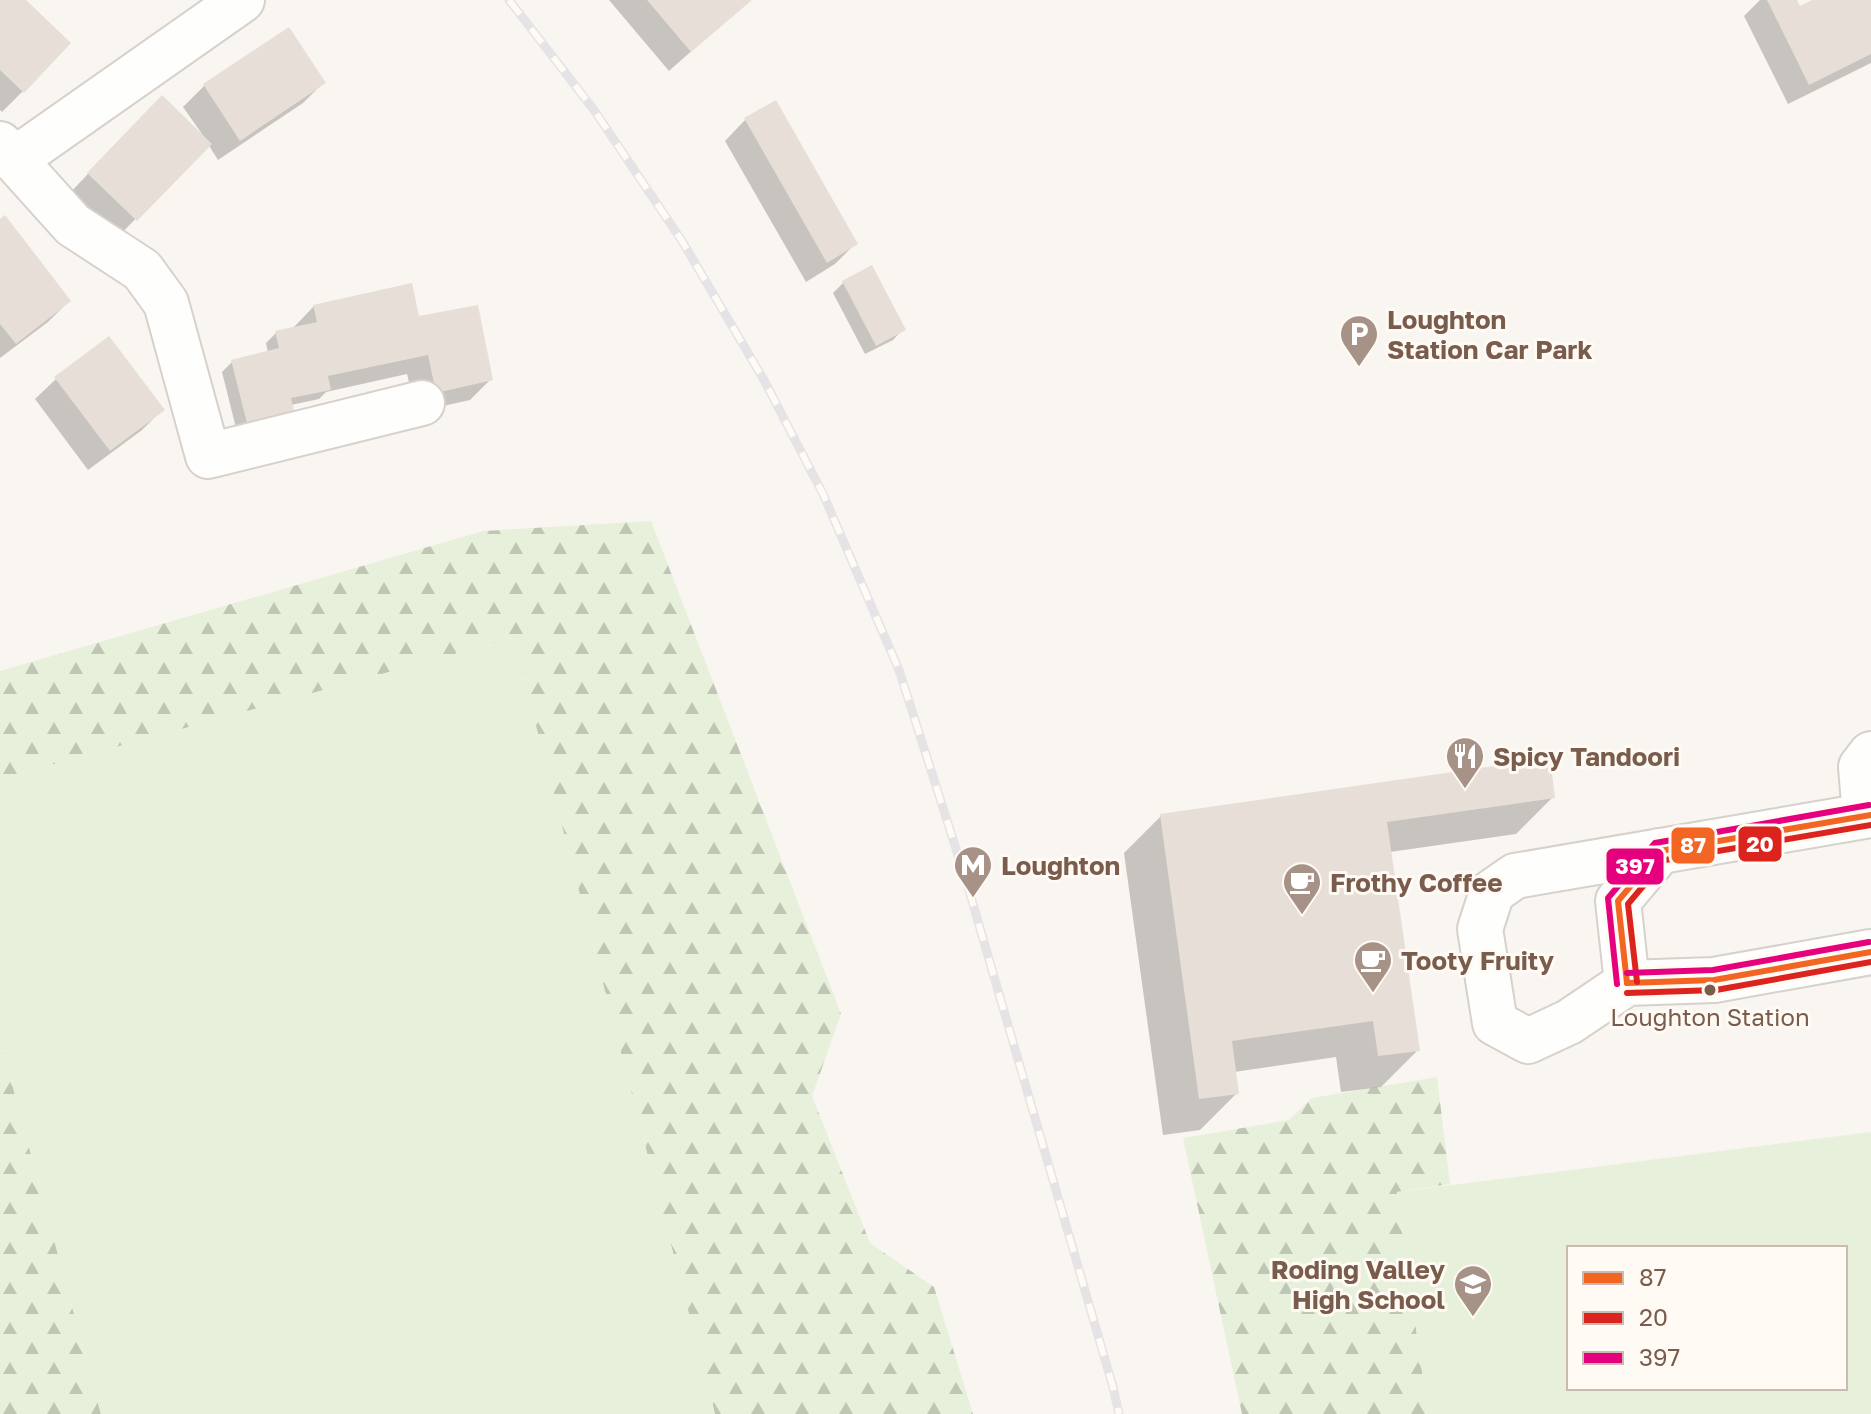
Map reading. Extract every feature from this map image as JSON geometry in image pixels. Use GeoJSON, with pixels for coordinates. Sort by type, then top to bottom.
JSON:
{"type":"FeatureCollection","features":[{"type":"Feature","properties":{"kind":"street"},"geometry":{"type":"LineString","coordinates":[[242,0],[7,152],[73,225],[142,270],[166,303],[208,456],[422,403]]}},
{"type":"Feature","properties":{"kind":"street"},"geometry":{"type":"LineString","coordinates":[[1871,754],[1861,767],[1869,816],[1515,876],[1492,892],[1480,929],[1495,1023],[1528,1041],[1569,1022],[1627,983],[1714,980],[1871,952]]}},
{"type":"Feature","properties":{"kind":"street"},"geometry":{"type":"LineString","coordinates":[[1627,983],[1618,901],[1660,851]]}},
{"type":"Feature","properties":{"kind":"green space"},"geometry":{"type":"Polygon","coordinates":[[[651,521],[841,1014],[812,1096],[870,1243],[934,1287],[973,1414],[715,1414],[513,638],[0,779],[0,671],[483,531],[651,521]]]}},
{"type":"Feature","properties":{"kind":"green space"},"geometry":{"type":"Polygon","coordinates":[[[513,638],[715,1414],[101,1414],[0,1039],[0,779],[513,638]]]}},
{"type":"Feature","properties":{"kind":"green space"},"geometry":{"type":"Polygon","coordinates":[[[0,1039],[101,1414],[0,1414],[0,1039]]]}},
{"type":"Feature","properties":{"kind":"green space"},"geometry":{"type":"Polygon","coordinates":[[[1437,1077],[1450,1184],[1397,1192],[1428,1414],[1242,1414],[1183,1138],[1289,1120],[1312,1098],[1437,1077]]]}},
{"type":"Feature","properties":{"kind":"green space","name":"Roding Valley High School"},"geometry":{"type":"Polygon","coordinates":[[[1871,1132],[1871,1414],[1428,1414],[1397,1192],[1871,1132]]]}},
{"type":"Feature","properties":{"kind":"building"},"geometry":{"type":"Polygon","coordinates":[[[0,0],[26,0],[71,43],[24,93],[0,70],[0,0]]]}},
{"type":"Feature","properties":{"kind":"building"},"geometry":{"type":"Polygon","coordinates":[[[647,0],[752,0],[691,52],[647,0]]]}},
{"type":"Feature","properties":{"kind":"building"},"geometry":{"type":"Polygon","coordinates":[[[1767,0],[1797,0],[1800,6],[1812,0],[1871,0],[1871,54],[1809,85],[1767,0]]]}},
{"type":"Feature","properties":{"kind":"building"},"geometry":{"type":"Polygon","coordinates":[[[289,27],[326,83],[240,141],[203,84],[289,27]]]}},
{"type":"Feature","properties":{"kind":"building"},"geometry":{"type":"Polygon","coordinates":[[[162,95],[212,144],[137,221],[87,173],[162,95]]]}},
{"type":"Feature","properties":{"kind":"building"},"geometry":{"type":"Polygon","coordinates":[[[776,100],[858,244],[827,263],[744,118],[776,100]]]}},
{"type":"Feature","properties":{"kind":"building"},"geometry":{"type":"Polygon","coordinates":[[[5,215],[71,301],[16,344],[0,324],[0,219],[5,215]]]}},
{"type":"Feature","properties":{"kind":"building"},"geometry":{"type":"Polygon","coordinates":[[[872,265],[906,330],[876,346],[842,281],[872,265]]]}},
{"type":"Feature","properties":{"kind":"building"},"geometry":{"type":"Polygon","coordinates":[[[412,283],[419,316],[478,305],[493,380],[436,393],[428,355],[328,376],[331,390],[291,398],[296,419],[249,431],[231,360],[279,348],[275,331],[317,322],[313,305],[412,283]]]}},
{"type":"Feature","properties":{"kind":"building"},"geometry":{"type":"Polygon","coordinates":[[[109,336],[165,410],[110,451],[54,377],[109,336]]]}},
{"type":"Feature","properties":{"kind":"building"},"geometry":{"type":"Polygon","coordinates":[[[1550,758],[1555,798],[1387,822],[1420,1051],[1378,1056],[1373,1021],[1232,1041],[1239,1094],[1199,1099],[1160,814],[1550,758]]]}},
{"type":"Feature","properties":{"kind":"railway"},"geometry":{"type":"LineString","coordinates":[[509,0],[594,110],[682,241],[764,380],[823,494],[899,670],[966,880],[1119,1414]]}},
{"type":"Feature","properties":{"kind":"transit line","name":"397"},"geometry":{"type":"LineString","coordinates":[[1617,984],[1608,898],[1655,843],[1869,805]]}},
{"type":"Feature","properties":{"kind":"transit line","name":"87"},"geometry":{"type":"LineString","coordinates":[[1627,983],[1618,901],[1660,851],[1871,815]]}},
{"type":"Feature","properties":{"kind":"transit line","name":"20"},"geometry":{"type":"LineString","coordinates":[[1637,982],[1628,904],[1665,860],[1871,825]]}},
{"type":"Feature","properties":{"kind":"transit line","name":"397"},"geometry":{"type":"LineString","coordinates":[[1627,973],[1713,970],[1869,942]]}},
{"type":"Feature","properties":{"kind":"transit line","name":"87"},"geometry":{"type":"LineString","coordinates":[[1627,983],[1714,980],[1871,952]]}},
{"type":"Feature","properties":{"kind":"transit line","name":"20"},"geometry":{"type":"LineString","coordinates":[[1627,993],[1716,990],[1871,962]]}},
{"type":"Feature","properties":{"kind":"place","name":"Loughton Station Car Park"},"geometry":{"type":"Point","coordinates":[1359,368]}},
{"type":"Feature","properties":{"kind":"place","name":"Spicy Tandoori"},"geometry":{"type":"Point","coordinates":[1465,790]}},
{"type":"Feature","properties":{"kind":"place","name":"Loughton"},"geometry":{"type":"Point","coordinates":[973,899]}},
{"type":"Feature","properties":{"kind":"place","name":"Frothy Coffee"},"geometry":{"type":"Point","coordinates":[1302,916]}},
{"type":"Feature","properties":{"kind":"place","name":"Loughton Station"},"geometry":{"type":"Point","coordinates":[1710,990]}},
{"type":"Feature","properties":{"kind":"place","name":"Tooty Fruity"},"geometry":{"type":"Point","coordinates":[1373,994]}},
{"type":"Feature","properties":{"kind":"place","name":"Roding Valley High School"},"geometry":{"type":"Point","coordinates":[1473,1318]}}]}
